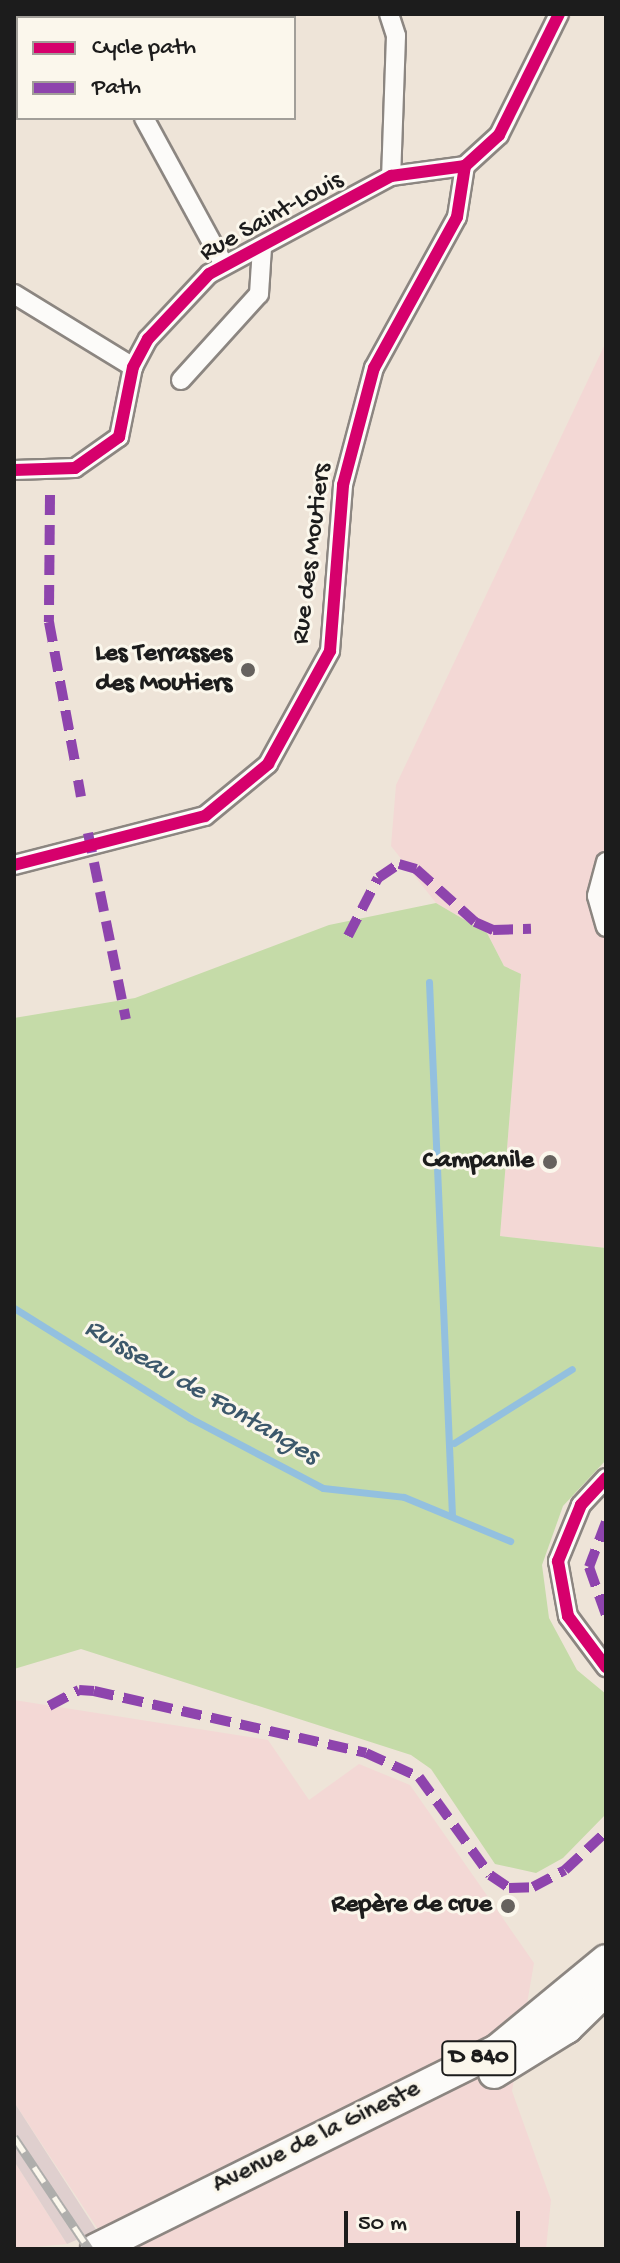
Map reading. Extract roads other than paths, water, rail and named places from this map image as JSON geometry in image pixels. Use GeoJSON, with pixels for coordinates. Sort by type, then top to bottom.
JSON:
{"type":"FeatureCollection","features":[{"type":"Feature","properties":{"kind":"main road","name":"Avenue de la Gineste"},"geometry":{"type":"LineString","coordinates":[[96,2249],[497,2050],[606,1960]]}},
{"type":"Feature","properties":{"kind":"main road","name":"Avenue de la Gineste"},"geometry":{"type":"LineString","coordinates":[[129,2249],[508,2067],[606,1990]]}},
{"type":"Feature","properties":{"kind":"street"},"geometry":{"type":"LineString","coordinates":[[389,14],[396,36],[391,176]]}},
{"type":"Feature","properties":{"kind":"street"},"geometry":{"type":"LineString","coordinates":[[465,166],[499,135],[559,14]]}},
{"type":"Feature","properties":{"kind":"street"},"geometry":{"type":"LineString","coordinates":[[145,120],[224,265]]}},
{"type":"Feature","properties":{"kind":"street","name":"Rue Saint-Louis"},"geometry":{"type":"LineString","coordinates":[[14,470],[75,468],[98,456],[119,437],[133,367],[148,339],[224,265],[262,248],[391,176],[465,166]]}},
{"type":"Feature","properties":{"kind":"street","name":"Rue des Moutiers"},"geometry":{"type":"LineString","coordinates":[[14,865],[205,816],[268,764],[330,651],[343,485],[374,368],[457,217],[465,166]]}},
{"type":"Feature","properties":{"kind":"street"},"geometry":{"type":"LineString","coordinates":[[181,380],[259,294],[262,248]]}},
{"type":"Feature","properties":{"kind":"street"},"geometry":{"type":"LineString","coordinates":[[14,294],[133,367]]}},
{"type":"Feature","properties":{"kind":"street"},"geometry":{"type":"LineString","coordinates":[[606,862],[597,896],[606,927]]}},
{"type":"Feature","properties":{"kind":"street"},"geometry":{"type":"LineString","coordinates":[[606,1478],[581,1505],[558,1561],[568,1616],[606,1667]]}},
{"type":"Feature","properties":{"kind":"waterway"},"geometry":{"type":"LineString","coordinates":[[429,982],[452,1516]]}},
{"type":"Feature","properties":{"kind":"waterway","name":"Ruisseau de Fontanges"},"geometry":{"type":"LineString","coordinates":[[14,1308],[190,1418],[323,1488],[404,1497],[510,1541]]}},
{"type":"Feature","properties":{"kind":"waterway"},"geometry":{"type":"LineString","coordinates":[[454,1443],[572,1369]]}},
{"type":"Feature","properties":{"kind":"railway"},"geometry":{"type":"LineString","coordinates":[[14,2137],[89,2249]]}},
{"type":"Feature","properties":{"kind":"place","name":"Les Terrasses des Moutiers"},"geometry":{"type":"Point","coordinates":[248,670]}},
{"type":"Feature","properties":{"kind":"place","name":"Campanile"},"geometry":{"type":"Point","coordinates":[550,1162]}},
{"type":"Feature","properties":{"kind":"place","name":"Repère de crue"},"geometry":{"type":"Point","coordinates":[508,1906]}}]}
